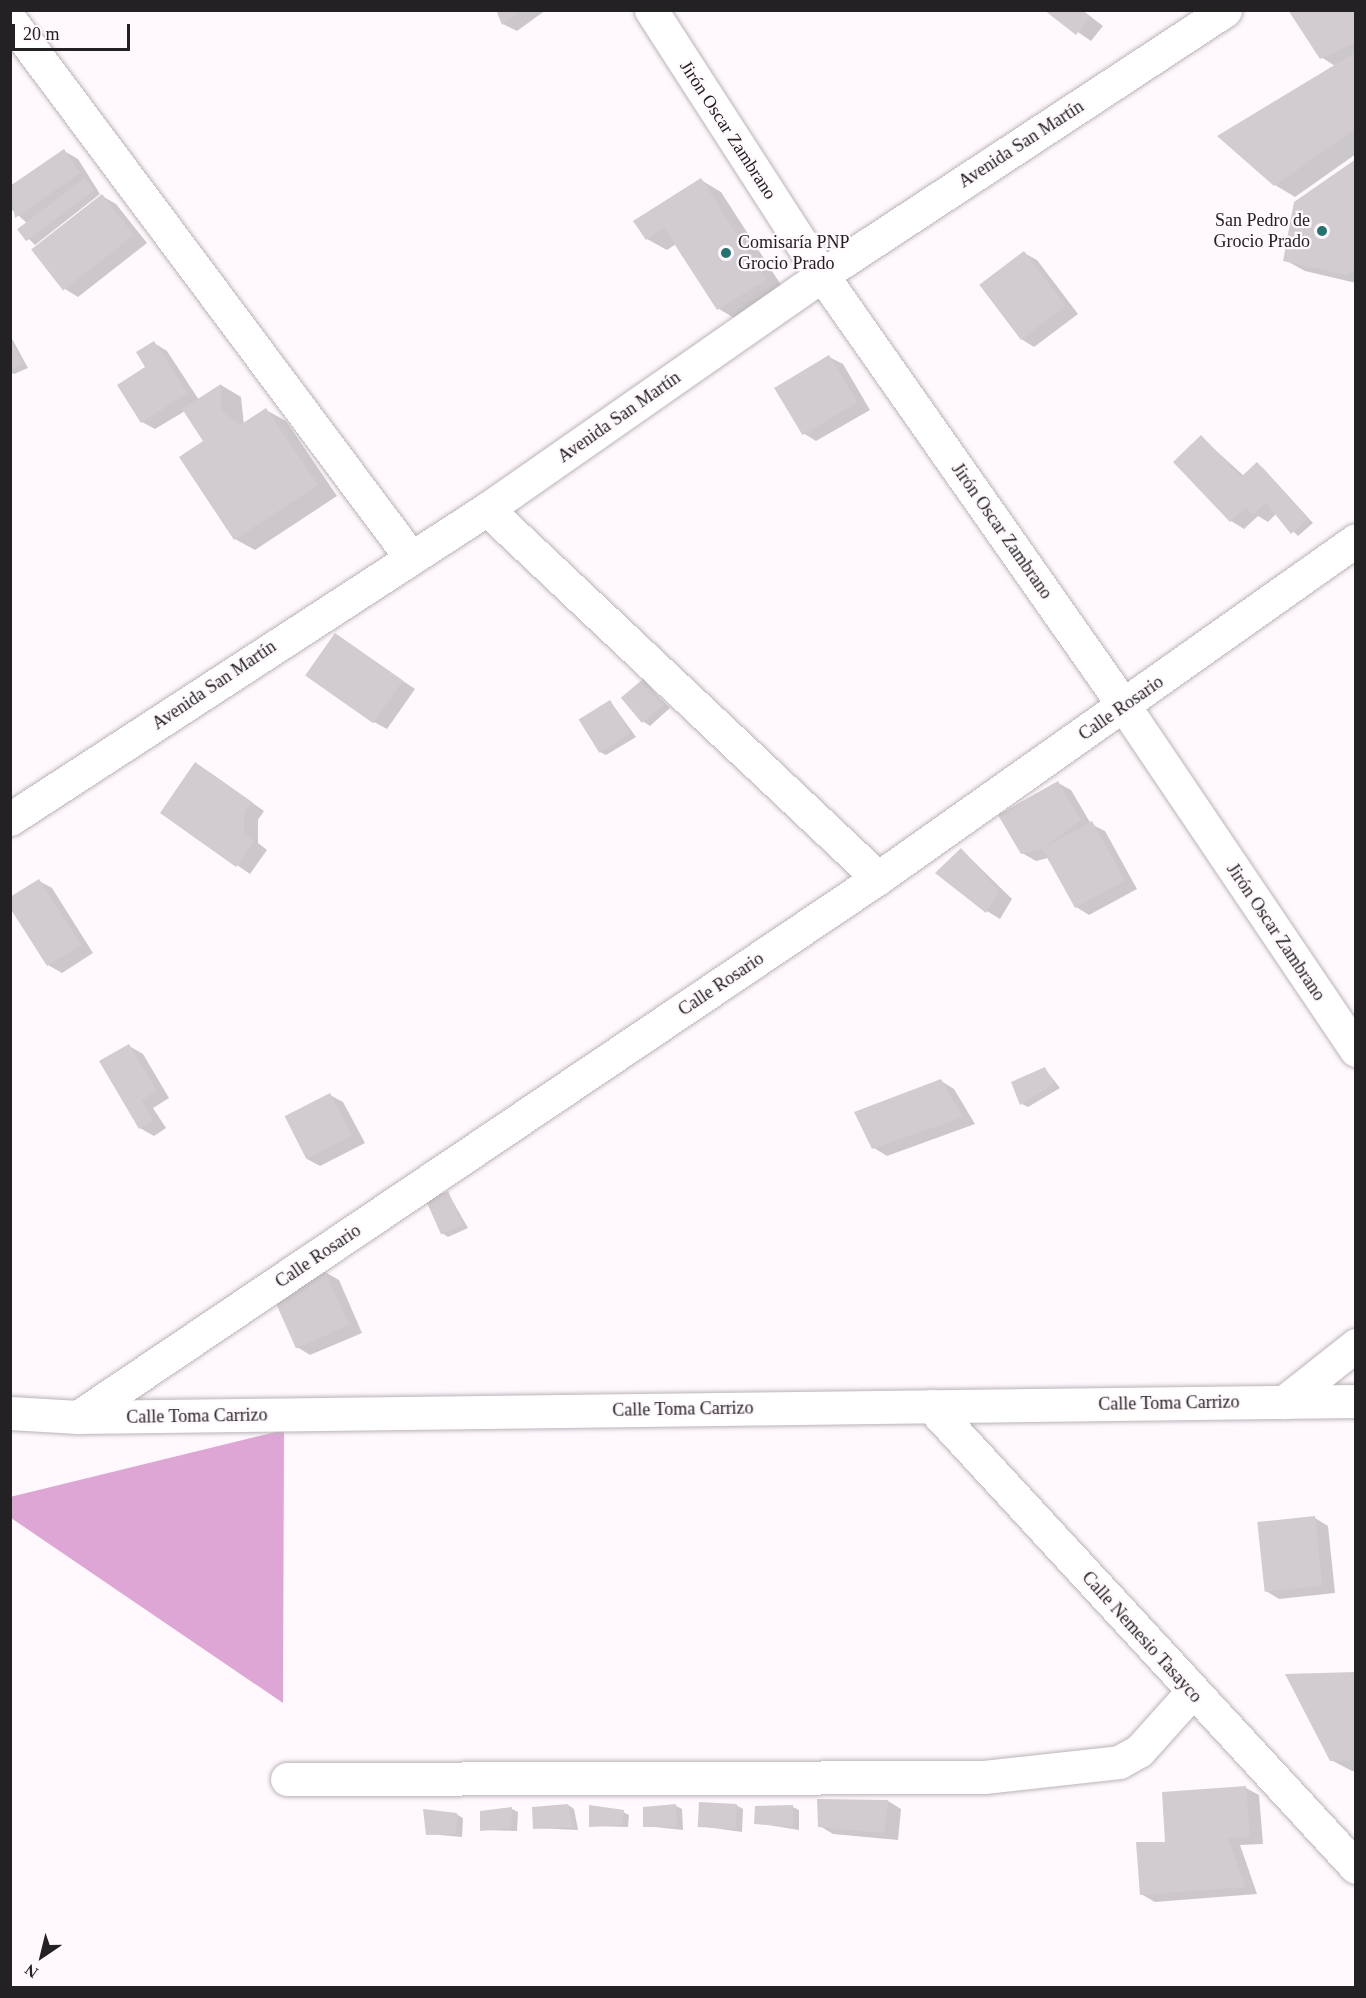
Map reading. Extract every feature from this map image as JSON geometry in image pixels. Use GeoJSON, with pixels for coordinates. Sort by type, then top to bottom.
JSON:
{"type":"FeatureCollection","features":[{"type":"Feature","properties":{"kind":"street","name":"Jirón Oscar Zambrano"},"geometry":{"type":"LineString","coordinates":[[651,10],[822,275],[1125,706],[1356,1050]]}},
{"type":"Feature","properties":{"kind":"street","name":"Avenida San Martín"},"geometry":{"type":"LineString","coordinates":[[10,819],[409,555],[487,509],[822,275],[1225,10]]}},
{"type":"Feature","properties":{"kind":"street"},"geometry":{"type":"LineString","coordinates":[[11,21],[409,555]]}},
{"type":"Feature","properties":{"kind":"street"},"geometry":{"type":"LineString","coordinates":[[487,509],[878,878]]}},
{"type":"Feature","properties":{"kind":"street","name":"Calle Rosario"},"geometry":{"type":"LineString","coordinates":[[78,1417],[878,878],[1125,706],[1356,540]]}},
{"type":"Feature","properties":{"kind":"street"},"geometry":{"type":"LineString","coordinates":[[1284,1402],[1356,1345]]}},
{"type":"Feature","properties":{"kind":"street","name":"Calle Toma Carrizo"},"geometry":{"type":"LineString","coordinates":[[10,1413],[78,1417],[1356,1401]]}},
{"type":"Feature","properties":{"kind":"street","name":"Calle Nemesio Tasayco"},"geometry":{"type":"LineString","coordinates":[[931,1406],[1192,1692],[1356,1867]]}},
{"type":"Feature","properties":{"kind":"street"},"geometry":{"type":"LineString","coordinates":[[286,1779],[984,1777],[1119,1762],[1139,1751],[1192,1692]]}},
{"type":"Feature","properties":{"kind":"shaded area"},"geometry":{"type":"Polygon","coordinates":[[[284,1430],[283,1703],[11,1518],[10,1497],[284,1430]]]}},
{"type":"Feature","properties":{"kind":"building"},"geometry":{"type":"Polygon","coordinates":[[[496,10],[522,10],[502,25],[496,10]]]}},
{"type":"Feature","properties":{"kind":"building"},"geometry":{"type":"Polygon","coordinates":[[[1044,10],[1081,10],[1090,17],[1076,35],[1044,10]]]}},
{"type":"Feature","properties":{"kind":"building"},"geometry":{"type":"Polygon","coordinates":[[[1288,10],[1356,10],[1356,42],[1320,59],[1288,10]]]}},
{"type":"Feature","properties":{"kind":"building"},"geometry":{"type":"Polygon","coordinates":[[[1356,52],[1356,128],[1274,186],[1217,136],[1356,52]]]}},
{"type":"Feature","properties":{"kind":"building"},"geometry":{"type":"Polygon","coordinates":[[[64,149],[80,173],[15,218],[10,186],[64,149]]]}},
{"type":"Feature","properties":{"kind":"building","name":"San Pedro de Grocio Prado"},"geometry":{"type":"Polygon","coordinates":[[[1356,159],[1356,269],[1347,275],[1283,261],[1294,202],[1356,159]]]}},
{"type":"Feature","properties":{"kind":"building"},"geometry":{"type":"Polygon","coordinates":[[[85,178],[94,190],[26,241],[17,229],[85,178]]]}},
{"type":"Feature","properties":{"kind":"building"},"geometry":{"type":"Polygon","coordinates":[[[701,178],[766,280],[717,310],[664,228],[646,240],[633,221],[701,178]]]}},
{"type":"Feature","properties":{"kind":"building"},"geometry":{"type":"Polygon","coordinates":[[[102,194],[134,235],[63,290],[31,249],[102,194]]]}},
{"type":"Feature","properties":{"kind":"building"},"geometry":{"type":"Polygon","coordinates":[[[1024,251],[1066,306],[1021,340],[979,285],[1024,251]]]}},
{"type":"Feature","properties":{"kind":"building"},"geometry":{"type":"Polygon","coordinates":[[[10,337],[23,364],[10,369],[10,337]]]}},
{"type":"Feature","properties":{"kind":"building"},"geometry":{"type":"Polygon","coordinates":[[[154,341],[187,393],[141,423],[117,385],[145,367],[136,352],[154,341]]]}},
{"type":"Feature","properties":{"kind":"building"},"geometry":{"type":"Polygon","coordinates":[[[829,355],[857,402],[802,435],[774,388],[829,355]]]}},
{"type":"Feature","properties":{"kind":"building"},"geometry":{"type":"Polygon","coordinates":[[[221,384],[221,410],[240,425],[266,408],[318,485],[234,540],[179,457],[203,441],[182,409],[221,384]]]}},
{"type":"Feature","properties":{"kind":"building"},"geometry":{"type":"Polygon","coordinates":[[[1201,435],[1241,477],[1257,462],[1308,519],[1291,534],[1266,503],[1253,515],[1246,507],[1230,522],[1173,462],[1201,435]]]}},
{"type":"Feature","properties":{"kind":"building"},"geometry":{"type":"Polygon","coordinates":[[[335,633],[403,681],[373,723],[305,676],[335,633]]]}},
{"type":"Feature","properties":{"kind":"building"},"geometry":{"type":"Polygon","coordinates":[[[643,679],[664,704],[642,723],[621,698],[643,679]]]}},
{"type":"Feature","properties":{"kind":"building"},"geometry":{"type":"Polygon","coordinates":[[[610,700],[631,733],[599,753],[579,720],[610,700]]]}},
{"type":"Feature","properties":{"kind":"building"},"geometry":{"type":"Polygon","coordinates":[[[195,762],[252,802],[244,812],[244,834],[254,841],[236,867],[160,813],[195,762]]]}},
{"type":"Feature","properties":{"kind":"building"},"geometry":{"type":"Polygon","coordinates":[[[1058,781],[1081,820],[1042,849],[1021,854],[998,815],[1058,781]]]}},
{"type":"Feature","properties":{"kind":"building"},"geometry":{"type":"Polygon","coordinates":[[[1092,821],[1125,880],[1075,908],[1042,849],[1092,821]]]}},
{"type":"Feature","properties":{"kind":"building"},"geometry":{"type":"Polygon","coordinates":[[[961,848],[999,891],[986,913],[935,873],[961,848]]]}},
{"type":"Feature","properties":{"kind":"building"},"geometry":{"type":"Polygon","coordinates":[[[39,879],[81,945],[47,966],[10,908],[10,897],[39,879]]]}},
{"type":"Feature","properties":{"kind":"building"},"geometry":{"type":"Polygon","coordinates":[[[129,1044],[157,1091],[141,1100],[153,1120],[139,1129],[99,1061],[129,1044]]]}},
{"type":"Feature","properties":{"kind":"building"},"geometry":{"type":"Polygon","coordinates":[[[1045,1067],[1054,1084],[1020,1105],[1011,1082],[1045,1067]]]}},
{"type":"Feature","properties":{"kind":"building"},"geometry":{"type":"Polygon","coordinates":[[[941,1079],[963,1117],[872,1149],[854,1112],[941,1079]]]}},
{"type":"Feature","properties":{"kind":"building"},"geometry":{"type":"Polygon","coordinates":[[[330,1093],[352,1136],[306,1159],[285,1116],[330,1093]]]}},
{"type":"Feature","properties":{"kind":"building"},"geometry":{"type":"Polygon","coordinates":[[[448,1191],[463,1225],[441,1235],[426,1201],[448,1191]]]}},
{"type":"Feature","properties":{"kind":"building"},"geometry":{"type":"Polygon","coordinates":[[[325,1271],[349,1325],[296,1348],[272,1295],[325,1271]]]}},
{"type":"Feature","properties":{"kind":"building"},"geometry":{"type":"Polygon","coordinates":[[[1315,1516],[1322,1586],[1265,1592],[1257,1522],[1315,1516]]]}},
{"type":"Feature","properties":{"kind":"building"},"geometry":{"type":"Polygon","coordinates":[[[1356,1672],[1356,1760],[1330,1761],[1285,1674],[1356,1672]]]}},
{"type":"Feature","properties":{"kind":"building"},"geometry":{"type":"Polygon","coordinates":[[[1246,1786],[1250,1837],[1228,1838],[1245,1887],[1140,1895],[1136,1842],[1165,1842],[1162,1792],[1246,1786]]]}},
{"type":"Feature","properties":{"kind":"building"},"geometry":{"type":"Polygon","coordinates":[[[817,1799],[888,1800],[884,1833],[818,1827],[817,1799]]]}},
{"type":"Feature","properties":{"kind":"building"},"geometry":{"type":"Polygon","coordinates":[[[699,1802],[737,1804],[736,1829],[698,1827],[699,1802]]]}},
{"type":"Feature","properties":{"kind":"building"},"geometry":{"type":"Polygon","coordinates":[[[568,1804],[573,1827],[533,1829],[532,1807],[568,1804]]]}},
{"type":"Feature","properties":{"kind":"building"},"geometry":{"type":"Polygon","coordinates":[[[676,1804],[677,1827],[643,1827],[643,1807],[676,1804]]]}},
{"type":"Feature","properties":{"kind":"building"},"geometry":{"type":"Polygon","coordinates":[[[589,1805],[624,1810],[622,1825],[589,1827],[589,1805]]]}},
{"type":"Feature","properties":{"kind":"building"},"geometry":{"type":"Polygon","coordinates":[[[793,1805],[793,1827],[754,1824],[755,1806],[793,1805]]]}},
{"type":"Feature","properties":{"kind":"building"},"geometry":{"type":"Polygon","coordinates":[[[512,1807],[511,1828],[480,1831],[480,1811],[512,1807]]]}},
{"type":"Feature","properties":{"kind":"building"},"geometry":{"type":"Polygon","coordinates":[[[423,1809],[457,1813],[456,1834],[426,1835],[423,1809]]]}},
{"type":"Feature","properties":{"kind":"place","name":"San Pedro de Grocio Prado"},"geometry":{"type":"Point","coordinates":[1322,231]}},
{"type":"Feature","properties":{"kind":"place","name":"Comisaría PNP Grocio Prado"},"geometry":{"type":"Point","coordinates":[726,253]}}]}
